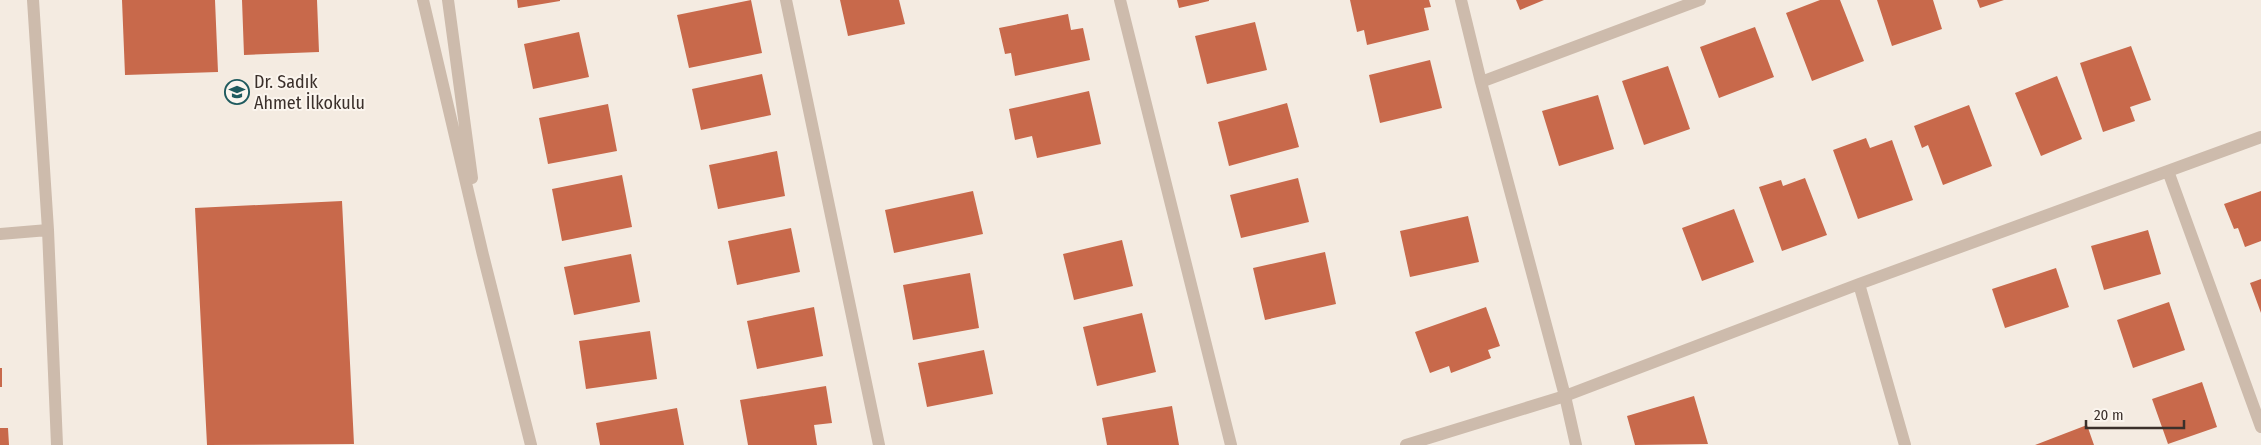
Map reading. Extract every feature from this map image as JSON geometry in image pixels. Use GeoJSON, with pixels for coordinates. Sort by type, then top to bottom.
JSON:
{"type":"FeatureCollection","features":[{"type":"Feature","properties":{"kind":"street"},"geometry":{"type":"LineString","coordinates":[[33,0],[48,230],[57,445]]}},
{"type":"Feature","properties":{"kind":"street"},"geometry":{"type":"LineString","coordinates":[[423,0],[483,255],[531,445]]}},
{"type":"Feature","properties":{"kind":"street"},"geometry":{"type":"LineString","coordinates":[[448,0],[483,255]]}},
{"type":"Feature","properties":{"kind":"street"},"geometry":{"type":"LineString","coordinates":[[786,0],[879,445]]}},
{"type":"Feature","properties":{"kind":"street"},"geometry":{"type":"LineString","coordinates":[[1120,0],[1231,445]]}},
{"type":"Feature","properties":{"kind":"street"},"geometry":{"type":"LineString","coordinates":[[1462,0],[1481,82],[1565,396],[1576,445]]}},
{"type":"Feature","properties":{"kind":"street"},"geometry":{"type":"LineString","coordinates":[[1481,82],[1700,0]]}},
{"type":"Feature","properties":{"kind":"street"},"geometry":{"type":"LineString","coordinates":[[1406,445],[1565,396],[1859,284],[2261,137]]}},
{"type":"Feature","properties":{"kind":"street"},"geometry":{"type":"LineString","coordinates":[[2168,171],[2261,427]]}},
{"type":"Feature","properties":{"kind":"street"},"geometry":{"type":"LineString","coordinates":[[0,234],[48,230]]}},
{"type":"Feature","properties":{"kind":"street"},"geometry":{"type":"LineString","coordinates":[[1859,284],[1905,445]]}},
{"type":"Feature","properties":{"kind":"building"},"geometry":{"type":"Polygon","coordinates":[[[122,0],[215,0],[218,72],[125,75],[122,0]]]}},
{"type":"Feature","properties":{"kind":"building"},"geometry":{"type":"Polygon","coordinates":[[[242,0],[317,0],[319,52],[244,55],[242,0]]]}},
{"type":"Feature","properties":{"kind":"building"},"geometry":{"type":"Polygon","coordinates":[[[517,0],[560,0],[560,1],[518,8],[517,0]]]}},
{"type":"Feature","properties":{"kind":"building"},"geometry":{"type":"Polygon","coordinates":[[[751,0],[762,53],[689,68],[677,15],[751,0]]]}},
{"type":"Feature","properties":{"kind":"building"},"geometry":{"type":"Polygon","coordinates":[[[840,0],[899,0],[905,24],[848,36],[840,0]]]}},
{"type":"Feature","properties":{"kind":"building"},"geometry":{"type":"Polygon","coordinates":[[[1177,0],[1209,0],[1209,1],[1179,8],[1177,0]]]}},
{"type":"Feature","properties":{"kind":"building"},"geometry":{"type":"Polygon","coordinates":[[[1350,0],[1429,0],[1431,7],[1424,8],[1429,30],[1367,45],[1364,30],[1357,32],[1350,0]]]}},
{"type":"Feature","properties":{"kind":"building"},"geometry":{"type":"Polygon","coordinates":[[[1516,0],[1544,0],[1520,10],[1516,0]]]}},
{"type":"Feature","properties":{"kind":"building"},"geometry":{"type":"Polygon","coordinates":[[[1820,0],[1840,0],[1864,61],[1812,81],[1786,13],[1820,0]]]}},
{"type":"Feature","properties":{"kind":"building"},"geometry":{"type":"Polygon","coordinates":[[[1877,0],[1933,0],[1942,29],[1892,46],[1877,0]]]}},
{"type":"Feature","properties":{"kind":"building"},"geometry":{"type":"Polygon","coordinates":[[[1977,0],[2004,0],[1980,8],[1977,0]]]}},
{"type":"Feature","properties":{"kind":"building"},"geometry":{"type":"Polygon","coordinates":[[[1068,14],[1071,30],[1083,28],[1090,60],[1015,76],[1011,53],[1005,54],[999,28],[1068,14]]]}},
{"type":"Feature","properties":{"kind":"building"},"geometry":{"type":"Polygon","coordinates":[[[1255,22],[1267,70],[1207,84],[1195,36],[1255,22]]]}},
{"type":"Feature","properties":{"kind":"building"},"geometry":{"type":"Polygon","coordinates":[[[1755,27],[1774,77],[1719,98],[1700,47],[1755,27]]]}},
{"type":"Feature","properties":{"kind":"building"},"geometry":{"type":"Polygon","coordinates":[[[579,32],[589,77],[533,89],[524,44],[579,32]]]}},
{"type":"Feature","properties":{"kind":"building"},"geometry":{"type":"Polygon","coordinates":[[[2131,46],[2151,100],[2130,107],[2135,121],[2103,132],[2080,63],[2131,46]]]}},
{"type":"Feature","properties":{"kind":"building"},"geometry":{"type":"Polygon","coordinates":[[[1430,60],[1442,108],[1380,123],[1369,75],[1430,60]]]}},
{"type":"Feature","properties":{"kind":"building"},"geometry":{"type":"Polygon","coordinates":[[[1668,66],[1690,129],[1644,145],[1622,81],[1668,66]]]}},
{"type":"Feature","properties":{"kind":"building"},"geometry":{"type":"Polygon","coordinates":[[[762,74],[771,115],[701,130],[692,89],[762,74]]]}},
{"type":"Feature","properties":{"kind":"building"},"geometry":{"type":"Polygon","coordinates":[[[2057,76],[2082,139],[2041,156],[2015,93],[2057,76]]]}},
{"type":"Feature","properties":{"kind":"building"},"geometry":{"type":"Polygon","coordinates":[[[1089,91],[1101,144],[1037,158],[1032,136],[1015,140],[1009,109],[1089,91]]]}},
{"type":"Feature","properties":{"kind":"building"},"geometry":{"type":"Polygon","coordinates":[[[1598,95],[1614,149],[1559,166],[1542,111],[1598,95]]]}},
{"type":"Feature","properties":{"kind":"building"},"geometry":{"type":"Polygon","coordinates":[[[1287,103],[1299,147],[1229,166],[1218,122],[1287,103]]]}},
{"type":"Feature","properties":{"kind":"building"},"geometry":{"type":"Polygon","coordinates":[[[608,104],[617,151],[548,164],[539,118],[608,104]]]}},
{"type":"Feature","properties":{"kind":"building"},"geometry":{"type":"Polygon","coordinates":[[[1969,105],[1992,166],[1943,185],[1928,145],[1922,148],[1914,126],[1969,105]]]}},
{"type":"Feature","properties":{"kind":"building"},"geometry":{"type":"Polygon","coordinates":[[[1866,138],[1870,148],[1892,140],[1913,200],[1858,219],[1833,150],[1866,138]]]}},
{"type":"Feature","properties":{"kind":"building"},"geometry":{"type":"Polygon","coordinates":[[[777,151],[785,196],[718,209],[709,165],[777,151]]]}},
{"type":"Feature","properties":{"kind":"building"},"geometry":{"type":"Polygon","coordinates":[[[622,175],[632,227],[562,241],[552,189],[622,175]]]}},
{"type":"Feature","properties":{"kind":"building"},"geometry":{"type":"Polygon","coordinates":[[[1298,178],[1309,222],[1241,238],[1230,195],[1298,178]]]}},
{"type":"Feature","properties":{"kind":"building"},"geometry":{"type":"Polygon","coordinates":[[[1805,178],[1827,235],[1782,251],[1759,187],[1781,180],[1783,186],[1805,178]]]}},
{"type":"Feature","properties":{"kind":"building"},"geometry":{"type":"Polygon","coordinates":[[[973,191],[983,234],[894,253],[885,210],[973,191]]]}},
{"type":"Feature","properties":{"kind":"building"},"geometry":{"type":"Polygon","coordinates":[[[2261,191],[2261,241],[2245,247],[2238,228],[2234,229],[2224,204],[2261,191]]]}},
{"type":"Feature","properties":{"kind":"building"},"geometry":{"type":"Polygon","coordinates":[[[342,201],[354,444],[207,445],[195,208],[342,201]]]}},
{"type":"Feature","properties":{"kind":"building"},"geometry":{"type":"Polygon","coordinates":[[[1734,209],[1754,262],[1702,281],[1682,228],[1734,209]]]}},
{"type":"Feature","properties":{"kind":"building"},"geometry":{"type":"Polygon","coordinates":[[[1468,216],[1479,262],[1410,277],[1400,231],[1468,216]]]}},
{"type":"Feature","properties":{"kind":"building"},"geometry":{"type":"Polygon","coordinates":[[[791,228],[800,272],[737,285],[728,241],[791,228]]]}},
{"type":"Feature","properties":{"kind":"building"},"geometry":{"type":"Polygon","coordinates":[[[2148,230],[2161,274],[2104,290],[2091,246],[2148,230]]]}},
{"type":"Feature","properties":{"kind":"building"},"geometry":{"type":"Polygon","coordinates":[[[1122,240],[1133,286],[1074,300],[1063,254],[1122,240]]]}},
{"type":"Feature","properties":{"kind":"building"},"geometry":{"type":"Polygon","coordinates":[[[1325,252],[1336,304],[1265,320],[1253,268],[1325,252]]]}},
{"type":"Feature","properties":{"kind":"building"},"geometry":{"type":"Polygon","coordinates":[[[631,254],[640,302],[574,315],[564,267],[631,254]]]}},
{"type":"Feature","properties":{"kind":"building"},"geometry":{"type":"Polygon","coordinates":[[[2056,268],[2069,307],[2005,328],[1992,289],[2056,268]]]}},
{"type":"Feature","properties":{"kind":"building"},"geometry":{"type":"Polygon","coordinates":[[[970,273],[979,328],[913,340],[903,285],[970,273]]]}},
{"type":"Feature","properties":{"kind":"building"},"geometry":{"type":"Polygon","coordinates":[[[2261,279],[2261,313],[2250,283],[2261,279]]]}},
{"type":"Feature","properties":{"kind":"building"},"geometry":{"type":"Polygon","coordinates":[[[2169,302],[2185,350],[2133,368],[2117,320],[2169,302]]]}},
{"type":"Feature","properties":{"kind":"building"},"geometry":{"type":"Polygon","coordinates":[[[814,307],[823,356],[757,369],[747,321],[814,307]]]}},
{"type":"Feature","properties":{"kind":"building"},"geometry":{"type":"Polygon","coordinates":[[[1486,307],[1500,346],[1488,350],[1491,358],[1451,373],[1449,366],[1430,373],[1415,332],[1486,307]]]}},
{"type":"Feature","properties":{"kind":"building"},"geometry":{"type":"Polygon","coordinates":[[[1142,313],[1156,372],[1097,386],[1083,327],[1142,313]]]}},
{"type":"Feature","properties":{"kind":"building"},"geometry":{"type":"Polygon","coordinates":[[[650,331],[657,379],[586,389],[579,341],[650,331]]]}},
{"type":"Feature","properties":{"kind":"building"},"geometry":{"type":"Polygon","coordinates":[[[984,350],[993,394],[927,407],[918,363],[984,350]]]}},
{"type":"Feature","properties":{"kind":"building"},"geometry":{"type":"Polygon","coordinates":[[[0,368],[2,368],[2,387],[0,387],[0,368]]]}},
{"type":"Feature","properties":{"kind":"building"},"geometry":{"type":"Polygon","coordinates":[[[2202,382],[2217,427],[2168,444],[2152,399],[2202,382]]]}},
{"type":"Feature","properties":{"kind":"building"},"geometry":{"type":"Polygon","coordinates":[[[826,386],[832,423],[814,425],[817,445],[748,445],[740,400],[826,386]]]}},
{"type":"Feature","properties":{"kind":"building"},"geometry":{"type":"Polygon","coordinates":[[[1694,396],[1708,444],[1635,445],[1627,416],[1694,396]]]}},
{"type":"Feature","properties":{"kind":"building"},"geometry":{"type":"Polygon","coordinates":[[[1172,406],[1179,445],[1107,445],[1102,418],[1172,406]]]}},
{"type":"Feature","properties":{"kind":"building"},"geometry":{"type":"Polygon","coordinates":[[[677,408],[684,445],[600,445],[596,423],[677,408]]]}},
{"type":"Feature","properties":{"kind":"building"},"geometry":{"type":"Polygon","coordinates":[[[2087,425],[2094,445],[2035,445],[2087,425]]]}},
{"type":"Feature","properties":{"kind":"building"},"geometry":{"type":"Polygon","coordinates":[[[0,428],[8,428],[9,445],[0,445],[0,428]]]}},
{"type":"Feature","properties":{"kind":"place","name":"Dr. Sadık Ahmet İlkokulu"},"geometry":{"type":"Point","coordinates":[237,92]}}]}
